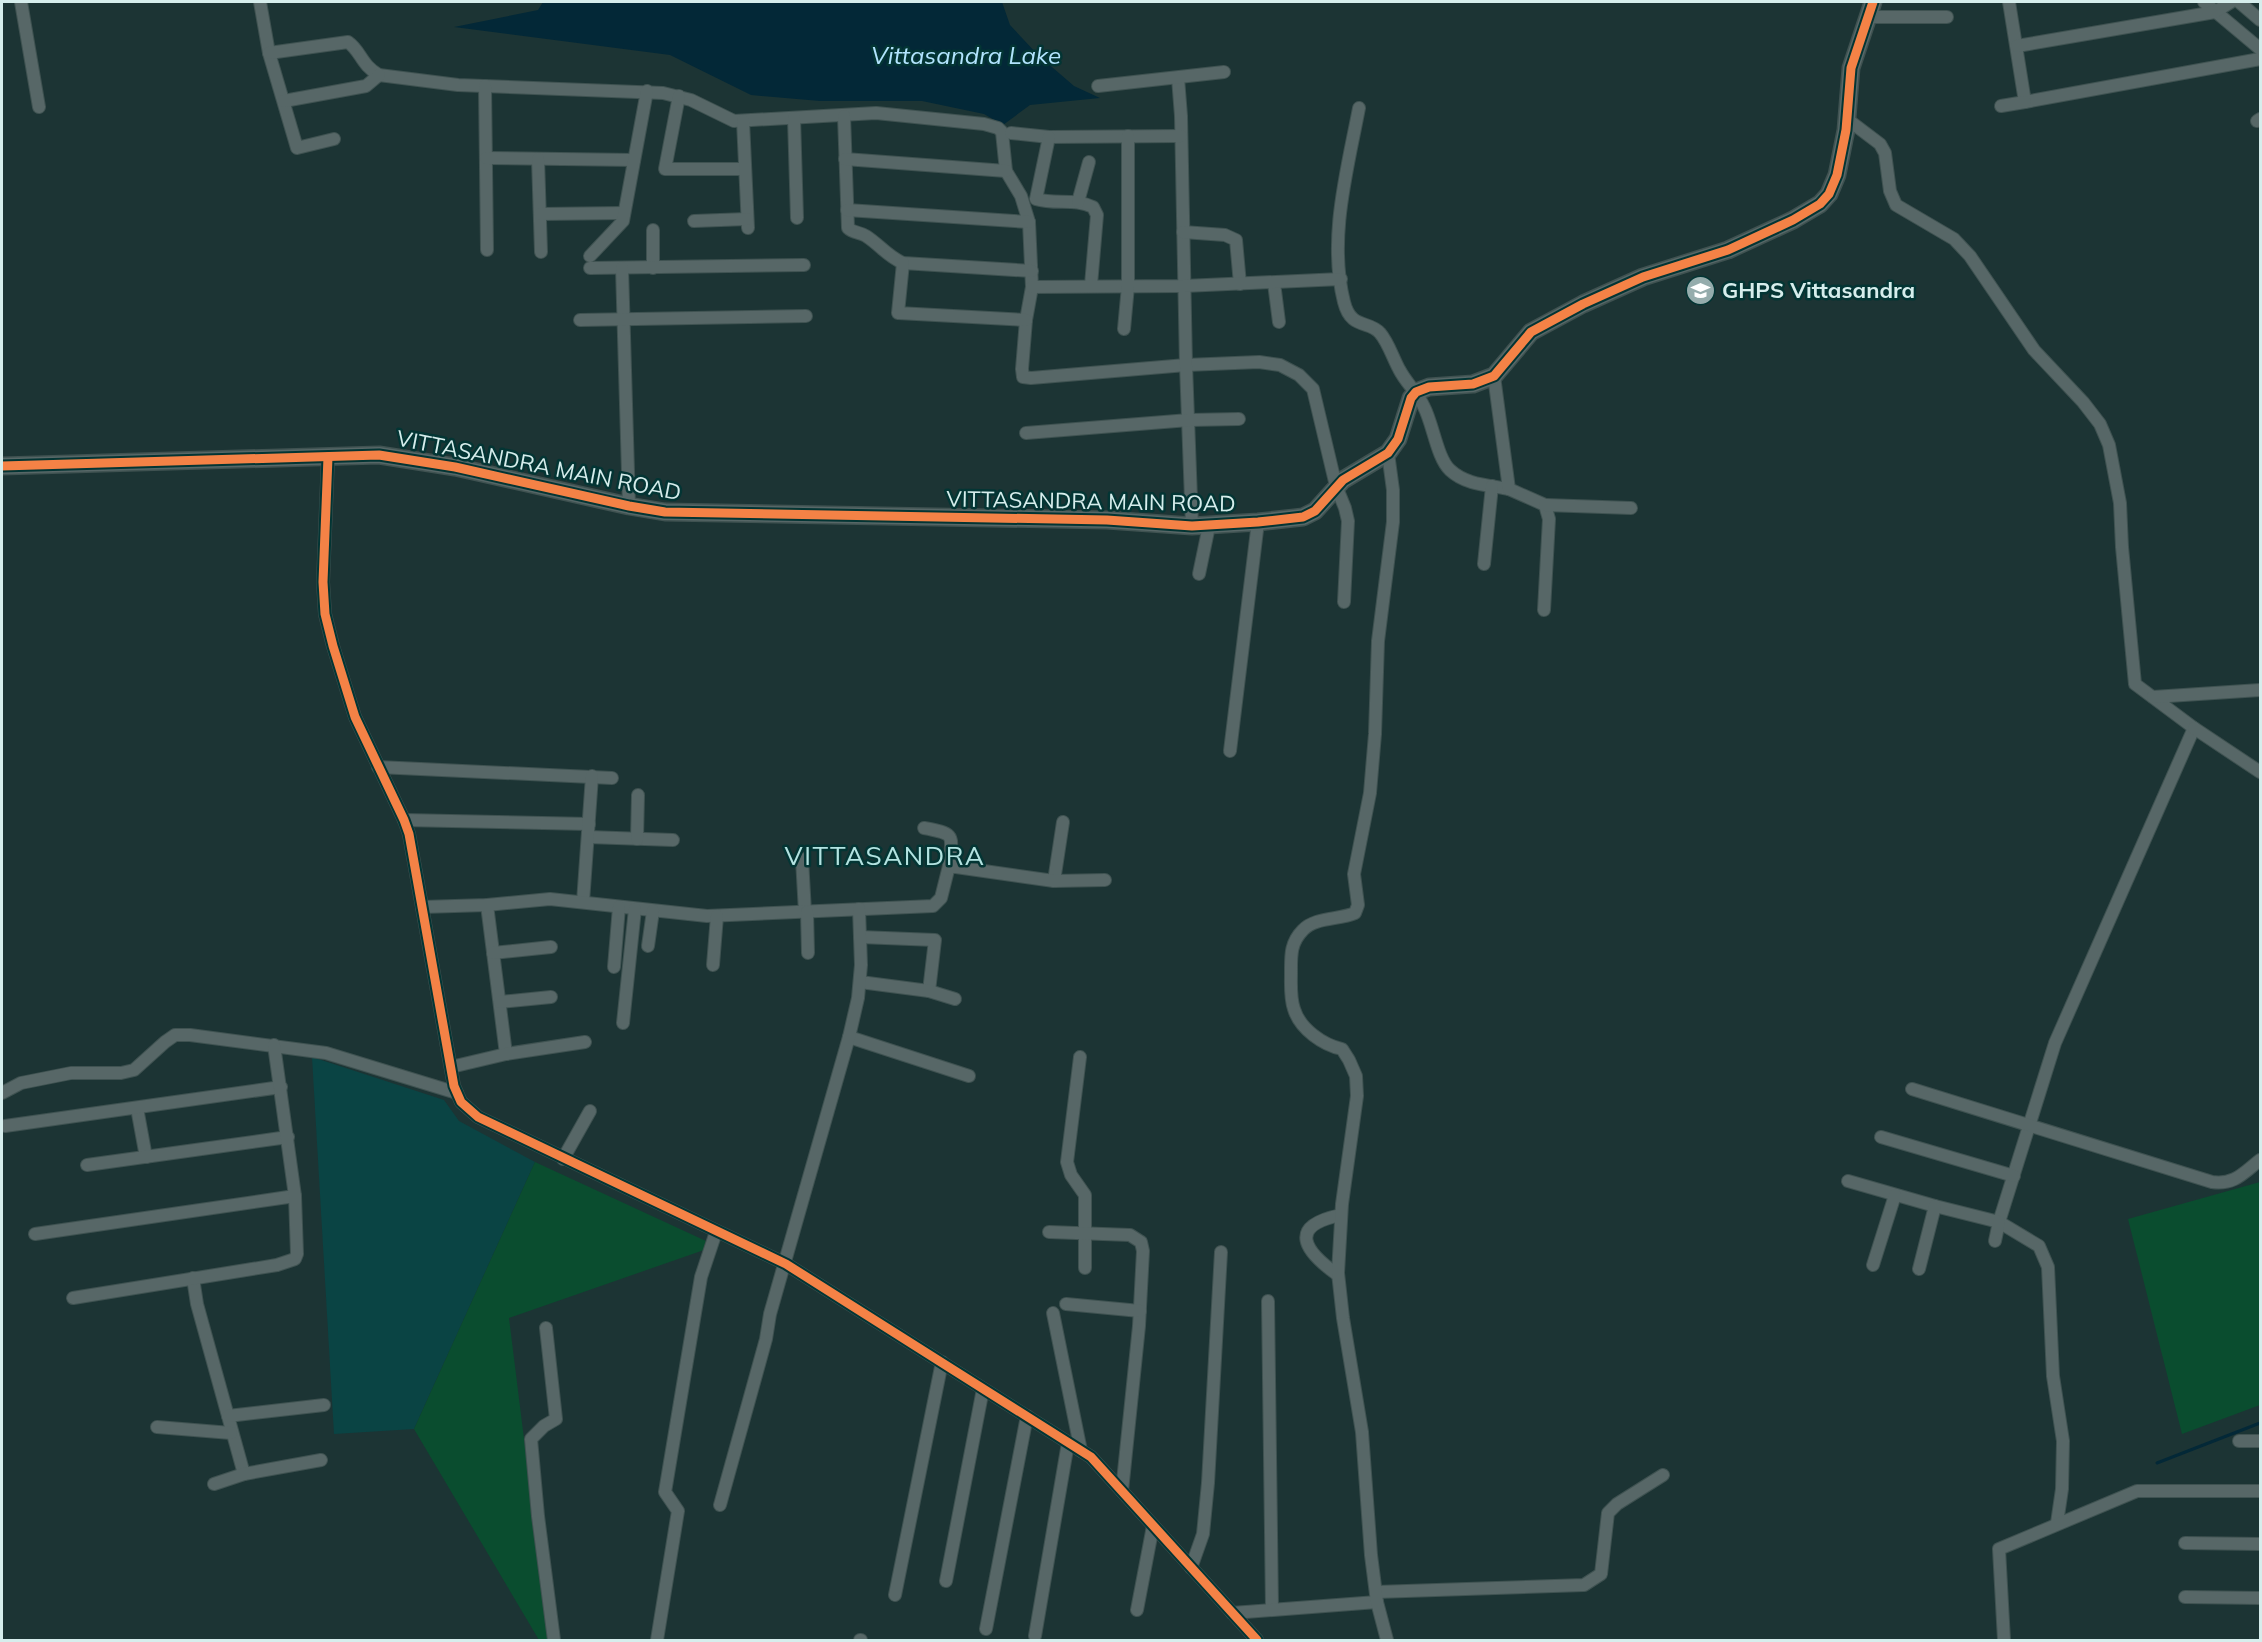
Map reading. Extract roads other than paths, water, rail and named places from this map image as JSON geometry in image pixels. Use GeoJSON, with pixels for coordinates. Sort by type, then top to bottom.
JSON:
{"type":"FeatureCollection","features":[{"type":"Feature","properties":{"kind":"street"},"geometry":{"type":"LineString","coordinates":[[21,2],[39,107]]}},
{"type":"Feature","properties":{"kind":"street"},"geometry":{"type":"LineString","coordinates":[[260,2],[269,53],[297,148],[334,139]]}},
{"type":"Feature","properties":{"kind":"street"},"geometry":{"type":"LineString","coordinates":[[2009,2],[2025,102]]}},
{"type":"Feature","properties":{"kind":"street"},"geometry":{"type":"LineString","coordinates":[[2204,2],[2260,49]]}},
{"type":"Feature","properties":{"kind":"street"},"geometry":{"type":"LineString","coordinates":[[2017,46],[2215,12],[2231,2]]}},
{"type":"Feature","properties":{"kind":"street"},"geometry":{"type":"LineString","coordinates":[[2239,2],[2260,20]]}},
{"type":"Feature","properties":{"kind":"street"},"geometry":{"type":"LineString","coordinates":[[1387,1641],[1371,1555],[1362,1432],[1338,1275],[1341,1215],[1350,1132],[1357,1096],[1356,1076],[1350,1060],[1342,1049],[1329,1047],[1317,1038],[1294,1011],[1291,949],[1304,928],[1319,921],[1346,917],[1355,913],[1358,905],[1354,874],[1370,793],[1375,734],[1378,640],[1393,522],[1393,490],[1388,453],[1398,439],[1411,398],[1416,392],[1429,387],[1473,384],[1494,376],[1532,332],[1583,303],[1643,278],[1728,250],[1793,220],[1820,204],[1829,194],[1837,176],[1843,150],[1851,68],[1870,9],[1947,17]]}},
{"type":"Feature","properties":{"kind":"street"},"geometry":{"type":"LineString","coordinates":[[269,53],[348,42],[370,70],[379,75],[416,81],[485,86],[647,91],[680,96],[726,118],[743,121],[886,114],[984,124],[998,128],[1002,132],[1006,171],[1021,196],[1029,222],[1032,287],[1026,320],[1023,377],[1259,362],[1280,365],[1299,375],[1313,389],[1336,486],[1348,521],[1344,602]]}},
{"type":"Feature","properties":{"kind":"street"},"geometry":{"type":"LineString","coordinates":[[2001,106],[2260,59]]}},
{"type":"Feature","properties":{"kind":"street"},"geometry":{"type":"LineString","coordinates":[[1098,86],[1224,72]]}},
{"type":"Feature","properties":{"kind":"street"},"geometry":{"type":"LineString","coordinates":[[284,101],[366,86],[379,75]]}},
{"type":"Feature","properties":{"kind":"street"},"geometry":{"type":"LineString","coordinates":[[1178,78],[1181,116],[1186,365],[1189,420],[1201,526],[1199,574]]}},
{"type":"Feature","properties":{"kind":"street"},"geometry":{"type":"LineString","coordinates":[[485,86],[487,250]]}},
{"type":"Feature","properties":{"kind":"street"},"geometry":{"type":"LineString","coordinates":[[647,91],[623,221],[590,262],[622,268],[804,266]]}},
{"type":"Feature","properties":{"kind":"street"},"geometry":{"type":"LineString","coordinates":[[680,96],[665,169],[745,169]]}},
{"type":"Feature","properties":{"kind":"street"},"geometry":{"type":"LineString","coordinates":[[1359,108],[1344,190],[1338,251],[1348,313],[1356,321],[1381,333],[1400,372],[1416,392],[1427,413],[1447,467],[1459,478],[1509,489],[1545,506],[1631,508]]}},
{"type":"Feature","properties":{"kind":"street"},"geometry":{"type":"LineString","coordinates":[[844,116],[847,210],[850,231],[867,236],[890,257],[903,263],[1032,271]]}},
{"type":"Feature","properties":{"kind":"street"},"geometry":{"type":"LineString","coordinates":[[794,118],[797,218]]}},
{"type":"Feature","properties":{"kind":"street"},"geometry":{"type":"LineString","coordinates":[[1847,119],[1880,144],[1885,153],[1890,191],[1896,205],[1954,238],[1970,256],[2034,350],[2083,402],[2100,424],[2109,445],[2120,503],[2135,684],[2194,728],[2260,772]]}},
{"type":"Feature","properties":{"kind":"street"},"geometry":{"type":"LineString","coordinates":[[694,220],[747,224],[743,121]]}},
{"type":"Feature","properties":{"kind":"street"},"geometry":{"type":"LineString","coordinates":[[1011,133],[1049,137],[1180,136]]}},
{"type":"Feature","properties":{"kind":"street"},"geometry":{"type":"LineString","coordinates":[[1124,329],[1128,286],[1128,136]]}},
{"type":"Feature","properties":{"kind":"street"},"geometry":{"type":"LineString","coordinates":[[1049,137],[1036,199],[1078,202],[1093,207],[1097,215],[1091,285]]}},
{"type":"Feature","properties":{"kind":"street"},"geometry":{"type":"LineString","coordinates":[[486,158],[634,160]]}},
{"type":"Feature","properties":{"kind":"street"},"geometry":{"type":"LineString","coordinates":[[538,159],[541,252]]}},
{"type":"Feature","properties":{"kind":"street"},"geometry":{"type":"LineString","coordinates":[[845,159],[1006,171]]}},
{"type":"Feature","properties":{"kind":"street"},"geometry":{"type":"LineString","coordinates":[[1078,202],[1089,162]]}},
{"type":"Feature","properties":{"kind":"street"},"geometry":{"type":"LineString","coordinates":[[847,210],[1029,222]]}},
{"type":"Feature","properties":{"kind":"street"},"geometry":{"type":"LineString","coordinates":[[540,214],[624,213]]}},
{"type":"Feature","properties":{"kind":"street"},"geometry":{"type":"LineString","coordinates":[[653,230],[653,268]]}},
{"type":"Feature","properties":{"kind":"street"},"geometry":{"type":"LineString","coordinates":[[1183,232],[1225,235],[1236,240],[1240,284]]}},
{"type":"Feature","properties":{"kind":"street"},"geometry":{"type":"LineString","coordinates":[[903,263],[898,313],[1026,320]]}},
{"type":"Feature","properties":{"kind":"street"},"geometry":{"type":"LineString","coordinates":[[622,268],[629,506]]}},
{"type":"Feature","properties":{"kind":"street"},"geometry":{"type":"LineString","coordinates":[[1032,287],[1184,286],[1341,279]]}},
{"type":"Feature","properties":{"kind":"street"},"geometry":{"type":"LineString","coordinates":[[1274,283],[1279,322]]}},
{"type":"Feature","properties":{"kind":"street"},"geometry":{"type":"LineString","coordinates":[[580,320],[806,316]]}},
{"type":"Feature","properties":{"kind":"street"},"geometry":{"type":"LineString","coordinates":[[1494,376],[1509,489]]}},
{"type":"Feature","properties":{"kind":"street"},"geometry":{"type":"LineString","coordinates":[[1026,433],[1189,420],[1239,419]]}},
{"type":"Feature","properties":{"kind":"street","name":"VITTASANDRA MAIN ROAD"},"geometry":{"type":"LineString","coordinates":[[2,465],[379,455],[409,459],[650,510],[1107,520],[1201,526],[1309,515],[1336,486],[1351,474],[1388,453]]}},
{"type":"Feature","properties":{"kind":"street"},"geometry":{"type":"LineString","coordinates":[[328,457],[323,582],[325,614],[351,705],[404,820],[411,843],[451,1066],[461,1102],[478,1117],[786,1264],[1091,1457],[1257,1641]]}},
{"type":"Feature","properties":{"kind":"street"},"geometry":{"type":"LineString","coordinates":[[1484,564],[1492,486]]}},
{"type":"Feature","properties":{"kind":"street"},"geometry":{"type":"LineString","coordinates":[[1544,610],[1549,519],[1545,506]]}},
{"type":"Feature","properties":{"kind":"street"},"geometry":{"type":"LineString","coordinates":[[1230,751],[1258,522]]}},
{"type":"Feature","properties":{"kind":"street"},"geometry":{"type":"LineString","coordinates":[[2153,697],[2260,690]]}},
{"type":"Feature","properties":{"kind":"street"},"geometry":{"type":"LineString","coordinates":[[1995,1241],[2055,1043],[2194,728]]}},
{"type":"Feature","properties":{"kind":"street"},"geometry":{"type":"LineString","coordinates":[[378,767],[612,777]]}},
{"type":"Feature","properties":{"kind":"street"},"geometry":{"type":"LineString","coordinates":[[583,902],[592,776]]}},
{"type":"Feature","properties":{"kind":"street"},"geometry":{"type":"LineString","coordinates":[[637,839],[638,795]]}},
{"type":"Feature","properties":{"kind":"street"},"geometry":{"type":"LineString","coordinates":[[404,820],[588,830],[637,839],[673,840]]}},
{"type":"Feature","properties":{"kind":"street"},"geometry":{"type":"LineString","coordinates":[[1054,881],[1063,822]]}},
{"type":"Feature","properties":{"kind":"street"},"geometry":{"type":"LineString","coordinates":[[422,907],[487,905],[550,899],[692,916],[717,916],[933,906],[941,898],[949,866],[952,840],[950,835],[942,831],[924,828]]}},
{"type":"Feature","properties":{"kind":"street"},"geometry":{"type":"LineString","coordinates":[[802,859],[808,953]]}},
{"type":"Feature","properties":{"kind":"street"},"geometry":{"type":"LineString","coordinates":[[949,866],[1054,881],[1106,880]]}},
{"type":"Feature","properties":{"kind":"street"},"geometry":{"type":"LineString","coordinates":[[487,905],[506,1054]]}},
{"type":"Feature","properties":{"kind":"street"},"geometry":{"type":"LineString","coordinates":[[614,967],[619,907]]}},
{"type":"Feature","properties":{"kind":"street"},"geometry":{"type":"LineString","coordinates":[[623,1023],[635,909]]}},
{"type":"Feature","properties":{"kind":"street"},"geometry":{"type":"LineString","coordinates":[[720,1505],[766,1338],[770,1314],[849,1037],[860,982],[859,909]]}},
{"type":"Feature","properties":{"kind":"street"},"geometry":{"type":"LineString","coordinates":[[648,946],[653,911]]}},
{"type":"Feature","properties":{"kind":"street"},"geometry":{"type":"LineString","coordinates":[[713,965],[717,916]]}},
{"type":"Feature","properties":{"kind":"street"},"geometry":{"type":"LineString","coordinates":[[860,937],[935,940],[929,991]]}},
{"type":"Feature","properties":{"kind":"street"},"geometry":{"type":"LineString","coordinates":[[493,953],[551,947]]}},
{"type":"Feature","properties":{"kind":"street"},"geometry":{"type":"LineString","coordinates":[[860,982],[929,991],[954,999]]}},
{"type":"Feature","properties":{"kind":"street"},"geometry":{"type":"LineString","coordinates":[[500,1002],[551,997]]}},
{"type":"Feature","properties":{"kind":"street"},"geometry":{"type":"LineString","coordinates":[[2,1093],[21,1083],[71,1073],[134,1071],[175,1035],[190,1035],[326,1053],[457,1094]]}},
{"type":"Feature","properties":{"kind":"street"},"geometry":{"type":"LineString","coordinates":[[849,1037],[969,1076]]}},
{"type":"Feature","properties":{"kind":"street"},"geometry":{"type":"LineString","coordinates":[[451,1066],[506,1054],[585,1042]]}},
{"type":"Feature","properties":{"kind":"street"},"geometry":{"type":"LineString","coordinates":[[73,1298],[277,1265],[295,1259],[297,1254],[295,1196],[274,1045]]}},
{"type":"Feature","properties":{"kind":"street"},"geometry":{"type":"LineString","coordinates":[[1080,1057],[1067,1162],[1071,1174],[1085,1195],[1084,1268]]}},
{"type":"Feature","properties":{"kind":"street"},"geometry":{"type":"LineString","coordinates":[[5,1126],[281,1087]]}},
{"type":"Feature","properties":{"kind":"street"},"geometry":{"type":"LineString","coordinates":[[1912,1089],[2212,1182],[2224,1184],[2238,1178],[2260,1160]]}},
{"type":"Feature","properties":{"kind":"street"},"geometry":{"type":"LineString","coordinates":[[137,1108],[146,1157]]}},
{"type":"Feature","properties":{"kind":"street"},"geometry":{"type":"LineString","coordinates":[[563,1159],[590,1111]]}},
{"type":"Feature","properties":{"kind":"street"},"geometry":{"type":"LineString","coordinates":[[87,1165],[288,1137]]}},
{"type":"Feature","properties":{"kind":"street"},"geometry":{"type":"LineString","coordinates":[[1881,1137],[2014,1176]]}},
{"type":"Feature","properties":{"kind":"street"},"geometry":{"type":"LineString","coordinates":[[1848,1180],[1895,1195],[1999,1222],[2039,1246],[2048,1267],[2053,1376],[2063,1441],[2062,1489],[2057,1524]]}},
{"type":"Feature","properties":{"kind":"street"},"geometry":{"type":"LineString","coordinates":[[1873,1265],[1895,1195]]}},
{"type":"Feature","properties":{"kind":"street"},"geometry":{"type":"LineString","coordinates":[[35,1234],[295,1196]]}},
{"type":"Feature","properties":{"kind":"street"},"geometry":{"type":"LineString","coordinates":[[1919,1269],[1935,1206]]}},
{"type":"Feature","properties":{"kind":"street"},"geometry":{"type":"LineString","coordinates":[[1338,1275],[1314,1255],[1307,1246],[1306,1236],[1308,1229],[1316,1223],[1341,1215]]}},
{"type":"Feature","properties":{"kind":"street"},"geometry":{"type":"LineString","coordinates":[[657,1641],[678,1511],[665,1492],[701,1277],[716,1232]]}},
{"type":"Feature","properties":{"kind":"street"},"geometry":{"type":"LineString","coordinates":[[1049,1232],[1130,1235],[1142,1242],[1140,1311],[1122,1491]]}},
{"type":"Feature","properties":{"kind":"street"},"geometry":{"type":"LineString","coordinates":[[1191,1568],[1203,1534],[1207,1493],[1221,1252]]}},
{"type":"Feature","properties":{"kind":"street"},"geometry":{"type":"LineString","coordinates":[[193,1278],[197,1304],[244,1474]]}},
{"type":"Feature","properties":{"kind":"street"},"geometry":{"type":"LineString","coordinates":[[1268,1301],[1272,1609]]}},
{"type":"Feature","properties":{"kind":"street"},"geometry":{"type":"LineString","coordinates":[[1066,1304],[1140,1311]]}},
{"type":"Feature","properties":{"kind":"street"},"geometry":{"type":"LineString","coordinates":[[1053,1313],[1082,1451]]}},
{"type":"Feature","properties":{"kind":"street"},"geometry":{"type":"LineString","coordinates":[[546,1328],[556,1419],[544,1426],[531,1439],[554,1641]]}},
{"type":"Feature","properties":{"kind":"street"},"geometry":{"type":"LineString","coordinates":[[895,1595],[942,1362]]}},
{"type":"Feature","properties":{"kind":"street"},"geometry":{"type":"LineString","coordinates":[[946,1581],[983,1389]]}},
{"type":"Feature","properties":{"kind":"street"},"geometry":{"type":"LineString","coordinates":[[228,1416],[324,1405]]}},
{"type":"Feature","properties":{"kind":"street"},"geometry":{"type":"LineString","coordinates":[[986,1629],[1027,1416]]}},
{"type":"Feature","properties":{"kind":"street"},"geometry":{"type":"LineString","coordinates":[[157,1427],[231,1433]]}},
{"type":"Feature","properties":{"kind":"street"},"geometry":{"type":"LineString","coordinates":[[2239,1441],[2260,1441]]}},
{"type":"Feature","properties":{"kind":"street"},"geometry":{"type":"LineString","coordinates":[[1035,1636],[1068,1443]]}},
{"type":"Feature","properties":{"kind":"street"},"geometry":{"type":"LineString","coordinates":[[214,1484],[244,1474],[321,1460]]}},
{"type":"Feature","properties":{"kind":"street"},"geometry":{"type":"LineString","coordinates":[[1232,1613],[1377,1597],[1584,1585],[1600,1574],[1608,1513],[1617,1504],[1663,1475]]}},
{"type":"Feature","properties":{"kind":"street"},"geometry":{"type":"LineString","coordinates":[[2004,1641],[1999,1549],[2137,1491],[2260,1491]]}},
{"type":"Feature","properties":{"kind":"street"},"geometry":{"type":"LineString","coordinates":[[1137,1610],[1154,1526]]}},
{"type":"Feature","properties":{"kind":"street"},"geometry":{"type":"LineString","coordinates":[[2185,1543],[2260,1545]]}},
{"type":"Feature","properties":{"kind":"street"},"geometry":{"type":"LineString","coordinates":[[2185,1597],[2260,1598]]}},
{"type":"Feature","properties":{"kind":"water","name":"Vittasandra Lake"},"geometry":{"type":"Polygon","coordinates":[[[543,2],[1002,2],[1010,25],[1038,55],[1074,86],[1100,98],[1030,105],[1003,125],[984,114],[922,101],[820,101],[751,95],[670,55],[454,27],[538,10],[543,2]]]}},
{"type":"Feature","properties":{"kind":"waterway"},"geometry":{"type":"LineString","coordinates":[[2157,1463],[2260,1423]]}},
{"type":"Feature","properties":{"kind":"place","name":"GHPS Vittasandra"},"geometry":{"type":"Point","coordinates":[1701,290]}},
{"type":"Feature","properties":{"kind":"district","name":"VITTASANDRA"},"geometry":{"type":"Point","coordinates":[885,856]}}]}
